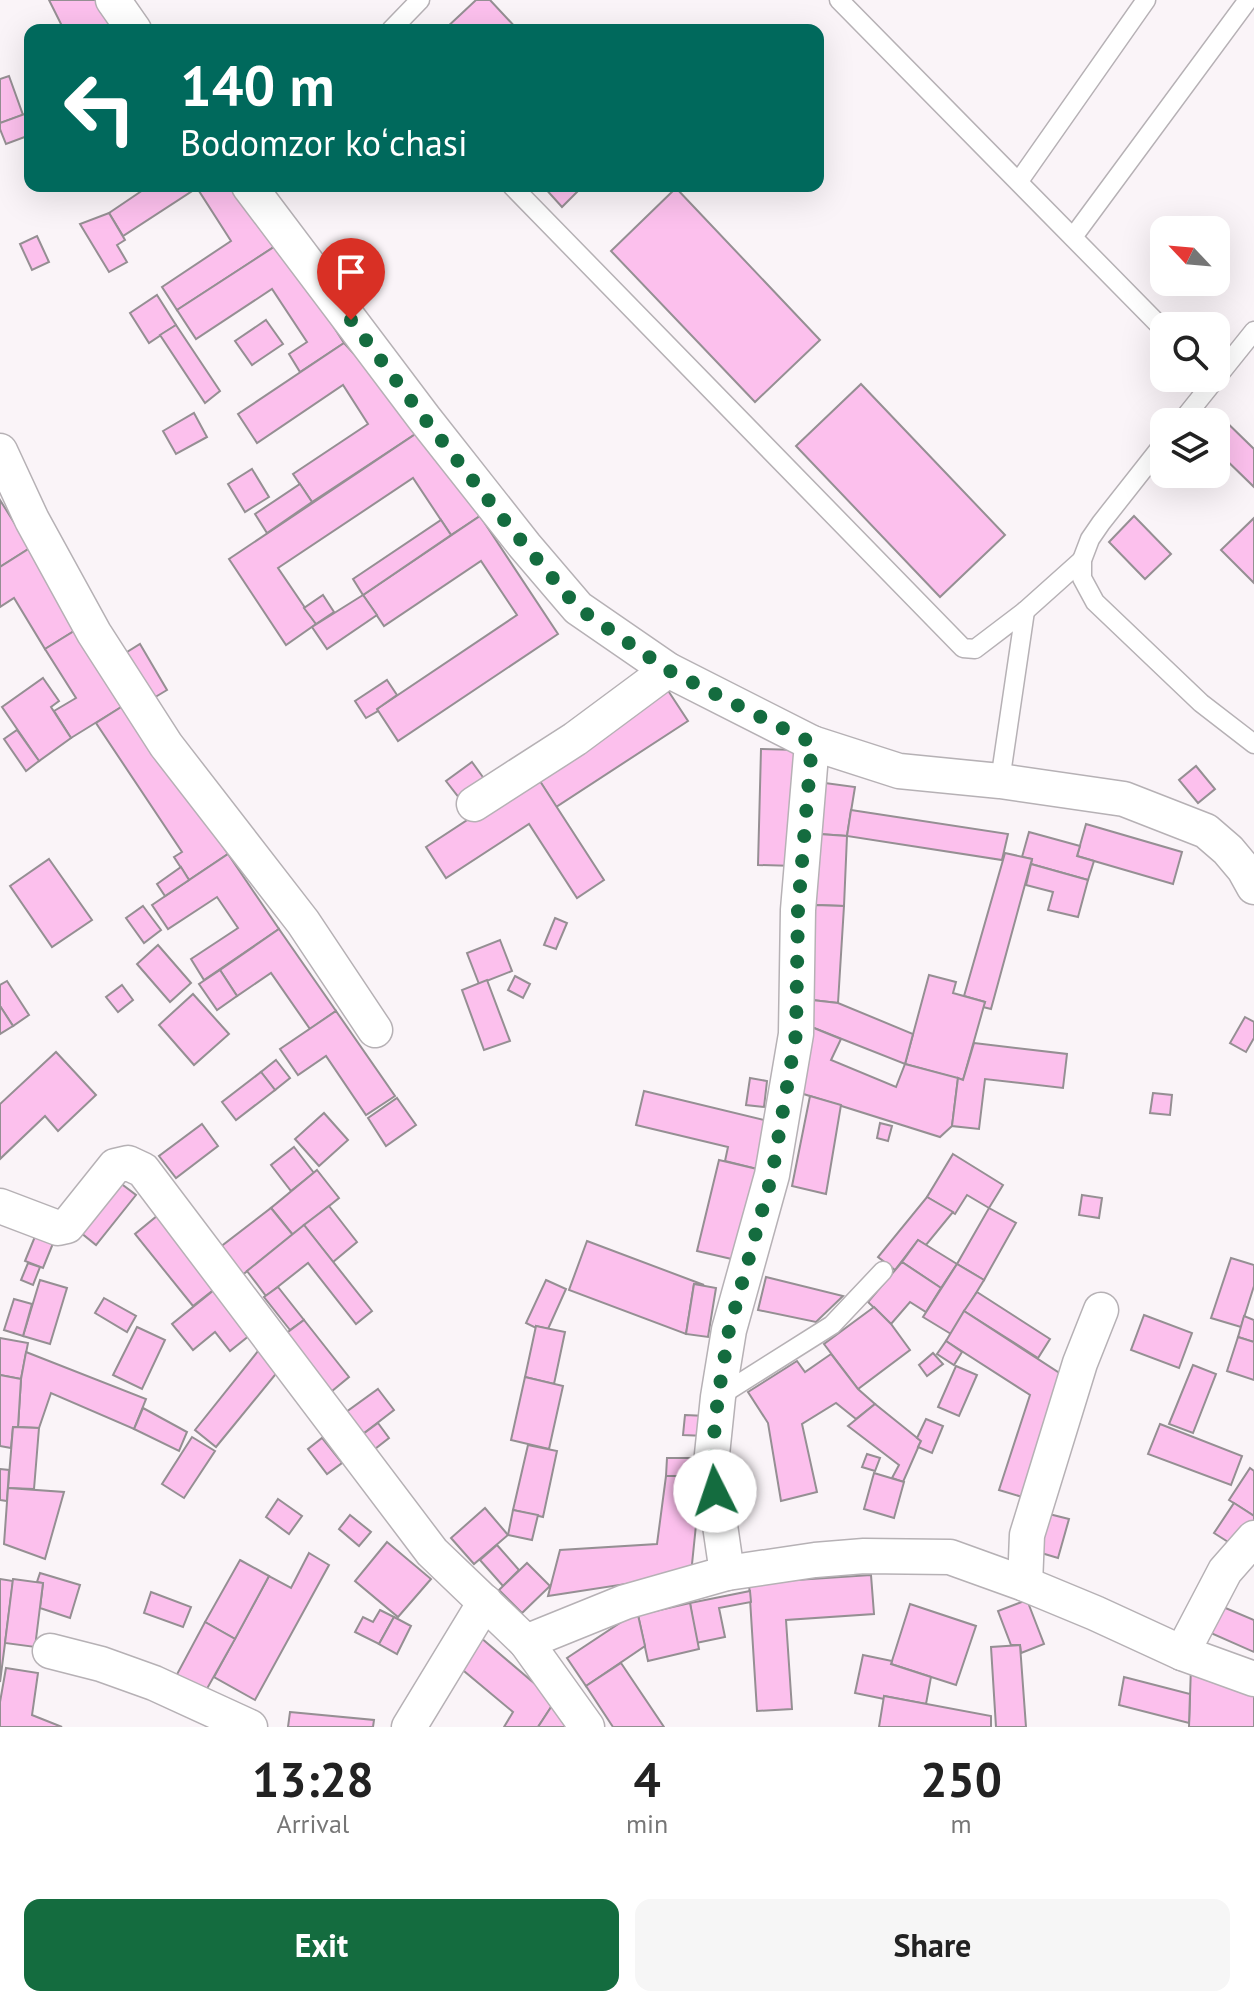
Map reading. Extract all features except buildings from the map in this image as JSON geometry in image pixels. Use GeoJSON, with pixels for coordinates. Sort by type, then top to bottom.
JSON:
{"type":"FeatureCollection","features":[{"type":"Feature","properties":{"kind":"street"},"geometry":{"type":"LineString","coordinates":[[113,0],[130,24]]}},
{"type":"Feature","properties":{"kind":"street"},"geometry":{"type":"LineString","coordinates":[[254,192],[433,430],[578,608],[668,670],[812,743],[899,771],[1000,781],[1124,799],[1206,831],[1228,850],[1254,887]]}},
{"type":"Feature","properties":{"kind":"street"},"geometry":{"type":"LineString","coordinates":[[0,451],[32,520],[94,633],[166,745],[303,922],[375,1030]]}},
{"type":"Feature","properties":{"kind":"street"},"geometry":{"type":"LineString","coordinates":[[474,804],[575,739],[668,670]]}},
{"type":"Feature","properties":{"kind":"street"},"geometry":{"type":"LineString","coordinates":[[727,1573],[711,1464],[729,1330],[772,1175],[796,1034],[798,910],[812,743]]}},
{"type":"Feature","properties":{"kind":"street"},"geometry":{"type":"LineString","coordinates":[[0,1206],[58,1228],[67,1226],[115,1166],[128,1163],[143,1170],[432,1552],[526,1642],[587,1727]]}},
{"type":"Feature","properties":{"kind":"street"},"geometry":{"type":"LineString","coordinates":[[1025,1584],[1027,1535],[1080,1363],[1101,1310]]}},
{"type":"Feature","properties":{"kind":"street"},"geometry":{"type":"LineString","coordinates":[[1182,1653],[1225,1571],[1254,1538]]}},
{"type":"Feature","properties":{"kind":"street"},"geometry":{"type":"LineString","coordinates":[[526,1642],[625,1602],[727,1573],[864,1556],[950,1557],[1025,1584],[1182,1653],[1254,1679]]}},
{"type":"Feature","properties":{"kind":"street"},"geometry":{"type":"LineString","coordinates":[[409,1727],[485,1602]]}},
{"type":"Feature","properties":{"kind":"street"},"geometry":{"type":"LineString","coordinates":[[50,1651],[101,1664],[154,1683],[250,1727]]}},
{"type":"Feature","properties":{"kind":"lane"},"geometry":{"type":"LineString","coordinates":[[397,24],[420,0]]}},
{"type":"Feature","properties":{"kind":"lane"},"geometry":{"type":"LineString","coordinates":[[839,0],[1150,316]]}},
{"type":"Feature","properties":{"kind":"lane"},"geometry":{"type":"LineString","coordinates":[[1019,181],[1146,0]]}},
{"type":"Feature","properties":{"kind":"lane"},"geometry":{"type":"LineString","coordinates":[[1073,237],[1248,0]]}},
{"type":"Feature","properties":{"kind":"lane"},"geometry":{"type":"LineString","coordinates":[[518,192],[963,648],[975,649],[1025,611],[1082,560]]}},
{"type":"Feature","properties":{"kind":"lane"},"geometry":{"type":"LineString","coordinates":[[1230,359],[1254,331]]}},
{"type":"Feature","properties":{"kind":"lane"},"geometry":{"type":"LineString","coordinates":[[1150,461],[1090,539],[1082,560],[1082,578],[1095,602],[1201,703],[1254,744]]}},
{"type":"Feature","properties":{"kind":"lane"},"geometry":{"type":"LineString","coordinates":[[1000,781],[1025,611]]}},
{"type":"Feature","properties":{"kind":"lane"},"geometry":{"type":"LineString","coordinates":[[718,1397],[832,1325],[883,1271]]}},
{"type":"Feature","properties":{"kind":"route"},"geometry":{"type":"LineString","coordinates":[[351,320],[508,525],[578,608],[668,670],[812,743],[798,910],[796,1034],[772,1175],[729,1330],[711,1464],[715,1491]]}}]}
